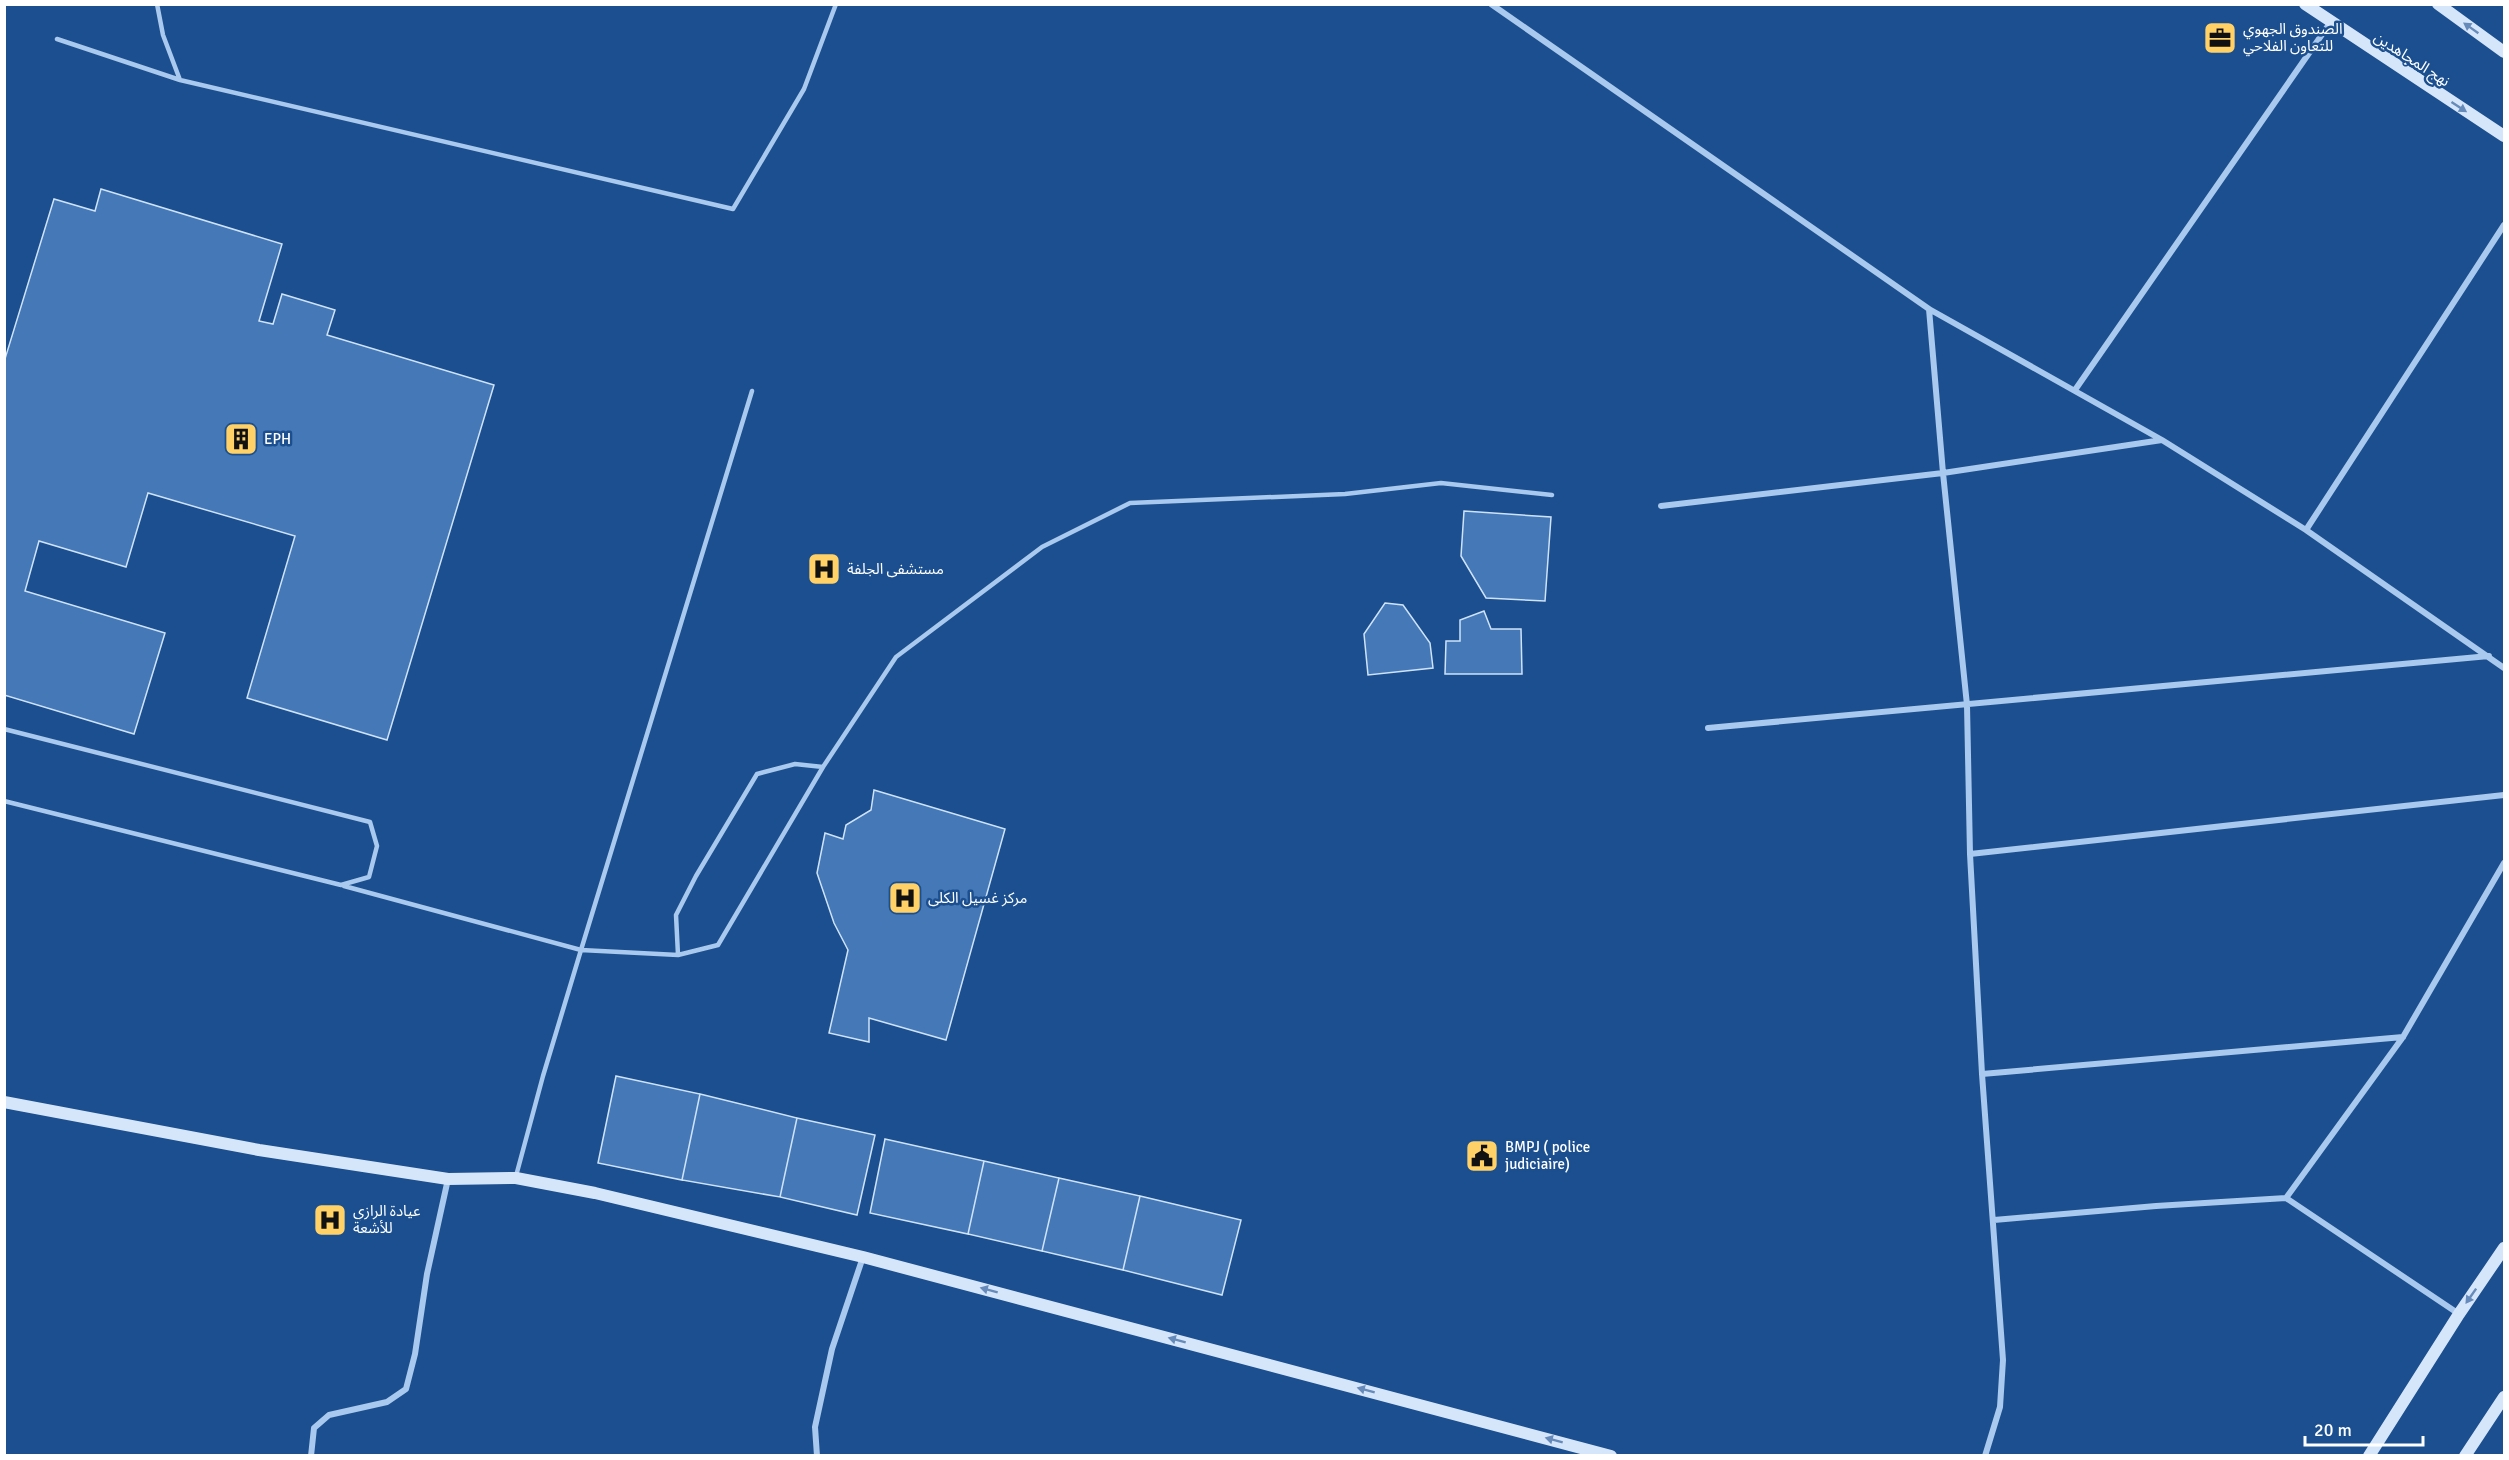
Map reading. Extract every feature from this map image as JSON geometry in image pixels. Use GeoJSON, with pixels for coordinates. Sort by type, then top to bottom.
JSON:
{"type":"FeatureCollection","features":[{"type":"Feature","properties":{"kind":"street"},"geometry":{"type":"LineString","coordinates":[[1491,4],[1929,309],[2162,440],[2306,530],[2505,668]]}},
{"type":"Feature","properties":{"kind":"street","name":"نهج المجاهدين"},"geometry":{"type":"LineString","coordinates":[[2305,4],[2330,23],[2505,136]]}},
{"type":"Feature","properties":{"kind":"street"},"geometry":{"type":"LineString","coordinates":[[2438,4],[2505,52]]}},
{"type":"Feature","properties":{"kind":"street"},"geometry":{"type":"LineString","coordinates":[[2075,390],[2330,23]]}},
{"type":"Feature","properties":{"kind":"street"},"geometry":{"type":"LineString","coordinates":[[2306,530],[2505,225]]}},
{"type":"Feature","properties":{"kind":"street"},"geometry":{"type":"LineString","coordinates":[[1929,309],[1967,705],[1970,854],[1982,1074],[2003,1360],[2000,1407],[1985,1455]]}},
{"type":"Feature","properties":{"kind":"street"},"geometry":{"type":"LineString","coordinates":[[1661,506],[1943,473],[2162,440]]}},
{"type":"Feature","properties":{"kind":"street"},"geometry":{"type":"LineString","coordinates":[[1708,728],[2490,656]]}},
{"type":"Feature","properties":{"kind":"street"},"geometry":{"type":"LineString","coordinates":[[1970,854],[2505,795]]}},
{"type":"Feature","properties":{"kind":"street"},"geometry":{"type":"LineString","coordinates":[[2286,1198],[2403,1037],[2505,863]]}},
{"type":"Feature","properties":{"kind":"street"},"geometry":{"type":"LineString","coordinates":[[1982,1074],[2403,1037]]}},
{"type":"Feature","properties":{"kind":"street"},"geometry":{"type":"LineString","coordinates":[[4,1102],[259,1150],[448,1179],[516,1178],[595,1193],[862,1257],[1611,1455]]}},
{"type":"Feature","properties":{"kind":"street"},"geometry":{"type":"LineString","coordinates":[[311,1455],[314,1428],[329,1414],[387,1402],[406,1389],[415,1354],[427,1274],[448,1179]]}},
{"type":"Feature","properties":{"kind":"street"},"geometry":{"type":"LineString","coordinates":[[1994,1220],[2286,1198],[2459,1314]]}},
{"type":"Feature","properties":{"kind":"street"},"geometry":{"type":"LineString","coordinates":[[2369,1455],[2459,1314],[2505,1248]]}},
{"type":"Feature","properties":{"kind":"street"},"geometry":{"type":"LineString","coordinates":[[817,1455],[815,1427],[831,1349],[862,1257]]}},
{"type":"Feature","properties":{"kind":"street"},"geometry":{"type":"LineString","coordinates":[[2465,1455],[2505,1397]]}},
{"type":"Feature","properties":{"kind":"lane"},"geometry":{"type":"LineString","coordinates":[[157,4],[163,35],[180,80]]}},
{"type":"Feature","properties":{"kind":"lane"},"geometry":{"type":"LineString","coordinates":[[57,39],[180,80],[733,209],[804,89],[836,4]]}},
{"type":"Feature","properties":{"kind":"lane"},"geometry":{"type":"LineString","coordinates":[[516,1178],[543,1076],[753,391]]}},
{"type":"Feature","properties":{"kind":"lane"},"geometry":{"type":"LineString","coordinates":[[4,801],[341,885],[581,950],[678,955],[718,945],[823,767],[896,657],[1042,547],[1130,503],[1345,494],[1441,483],[1552,495]]}},
{"type":"Feature","properties":{"kind":"lane"},"geometry":{"type":"LineString","coordinates":[[4,729],[370,822],[377,846],[369,878],[341,885]]}},
{"type":"Feature","properties":{"kind":"lane"},"geometry":{"type":"LineString","coordinates":[[678,955],[676,915],[696,876],[757,774],[795,764],[823,767]]}},
{"type":"Feature","properties":{"kind":"building","name":"EPH"},"geometry":{"type":"Polygon","coordinates":[[[101,189],[282,244],[259,321],[273,324],[282,294],[335,310],[327,335],[494,385],[387,740],[247,698],[295,536],[148,493],[126,567],[39,541],[25,591],[165,633],[134,734],[4,695],[4,362],[54,199],[95,211],[101,189]]]}},
{"type":"Feature","properties":{"kind":"building"},"geometry":{"type":"Polygon","coordinates":[[[1464,511],[1551,517],[1545,601],[1486,598],[1461,556],[1464,511]]]}},
{"type":"Feature","properties":{"kind":"building"},"geometry":{"type":"Polygon","coordinates":[[[1385,603],[1403,605],[1430,643],[1433,668],[1368,675],[1364,634],[1385,603]]]}},
{"type":"Feature","properties":{"kind":"building"},"geometry":{"type":"Polygon","coordinates":[[[1484,611],[1491,629],[1521,629],[1522,674],[1445,674],[1446,641],[1460,641],[1460,620],[1484,611]]]}},
{"type":"Feature","properties":{"kind":"building","name":"مركز غسيل الكلى"},"geometry":{"type":"Polygon","coordinates":[[[874,790],[1005,829],[946,1040],[869,1018],[869,1042],[829,1033],[848,950],[834,923],[817,873],[825,833],[843,839],[846,825],[871,810],[874,790]]]}},
{"type":"Feature","properties":{"kind":"building"},"geometry":{"type":"Polygon","coordinates":[[[616,1076],[700,1094],[682,1180],[598,1163],[616,1076]]]}},
{"type":"Feature","properties":{"kind":"building"},"geometry":{"type":"Polygon","coordinates":[[[700,1094],[797,1118],[780,1197],[682,1180],[700,1094]]]}},
{"type":"Feature","properties":{"kind":"building"},"geometry":{"type":"Polygon","coordinates":[[[797,1118],[875,1135],[857,1215],[780,1197],[797,1118]]]}},
{"type":"Feature","properties":{"kind":"building"},"geometry":{"type":"Polygon","coordinates":[[[885,1139],[984,1161],[968,1234],[870,1213],[885,1139]]]}},
{"type":"Feature","properties":{"kind":"building"},"geometry":{"type":"Polygon","coordinates":[[[984,1161],[1059,1178],[1042,1251],[968,1234],[984,1161]]]}},
{"type":"Feature","properties":{"kind":"building"},"geometry":{"type":"Polygon","coordinates":[[[1059,1178],[1140,1196],[1123,1270],[1042,1251],[1059,1178]]]}},
{"type":"Feature","properties":{"kind":"building"},"geometry":{"type":"Polygon","coordinates":[[[1140,1196],[1241,1220],[1222,1295],[1123,1270],[1140,1196]]]}},
{"type":"Feature","properties":{"kind":"place","name":"الصندوق الجهوي للتعاون الفلاحي"},"geometry":{"type":"Point","coordinates":[2220,38]}},
{"type":"Feature","properties":{"kind":"place","name":"EPH"},"geometry":{"type":"Point","coordinates":[241,439]}},
{"type":"Feature","properties":{"kind":"place","name":"مستشفى الجلفة"},"geometry":{"type":"Point","coordinates":[824,569]}},
{"type":"Feature","properties":{"kind":"place","name":"مركز غسيل الكلى"},"geometry":{"type":"Point","coordinates":[905,898]}},
{"type":"Feature","properties":{"kind":"place","name":"BMPJ ( police judiciaire)"},"geometry":{"type":"Point","coordinates":[1482,1156]}},
{"type":"Feature","properties":{"kind":"place","name":"عيادة الرازي للأشعة"},"geometry":{"type":"Point","coordinates":[330,1220]}}]}
